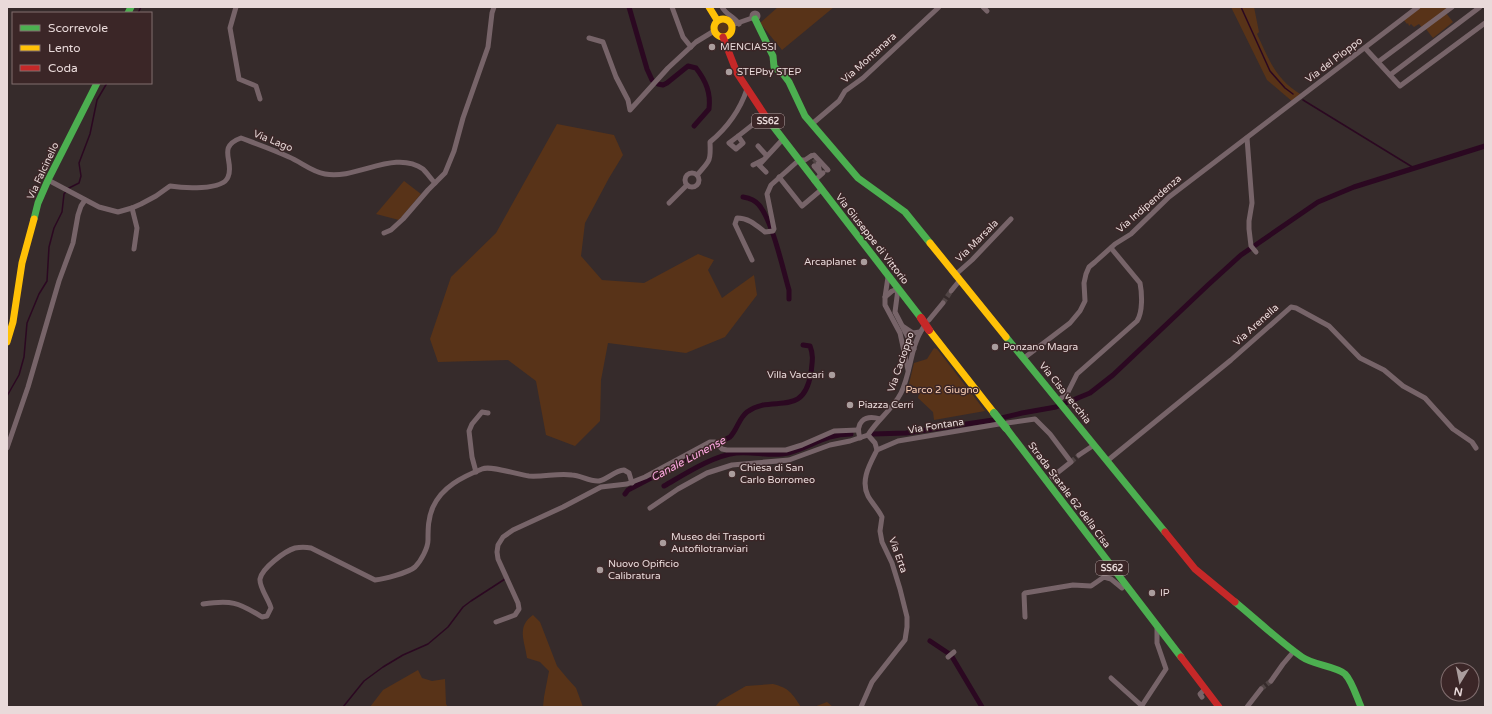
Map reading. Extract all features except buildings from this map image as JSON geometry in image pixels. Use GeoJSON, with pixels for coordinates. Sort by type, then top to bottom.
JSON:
{"type":"FeatureCollection","features":[{"type":"Feature","properties":{"kind":"street"},"geometry":{"type":"LineString","coordinates":[[236,7],[230,28],[239,79],[256,86],[260,99]]}},
{"type":"Feature","properties":{"kind":"street"},"geometry":{"type":"LineString","coordinates":[[384,233],[391,230],[403,219],[445,173],[454,151],[463,118],[488,47],[492,12],[494,7]]}},
{"type":"Feature","properties":{"kind":"street"},"geometry":{"type":"LineString","coordinates":[[672,7],[683,37],[691,48]]}},
{"type":"Feature","properties":{"kind":"street"},"geometry":{"type":"LineString","coordinates":[[709,7],[717,20]]}},
{"type":"Feature","properties":{"kind":"street"},"geometry":{"type":"LineString","coordinates":[[717,20],[714,24],[714,31],[723,37],[731,34],[735,25],[735,18],[725,12],[722,7]]}},
{"type":"Feature","properties":{"kind":"street","name":"Via Montanara"},"geometry":{"type":"LineString","coordinates":[[812,124],[839,100],[845,91],[863,78],[939,7]]}},
{"type":"Feature","properties":{"kind":"street","name":"Via del Pioppo"},"geometry":{"type":"LineString","coordinates":[[1260,128],[1418,7]]}},
{"type":"Feature","properties":{"kind":"street"},"geometry":{"type":"LineString","coordinates":[[1378,62],[1452,7]]}},
{"type":"Feature","properties":{"kind":"street"},"geometry":{"type":"LineString","coordinates":[[1390,75],[1480,7]]}},
{"type":"Feature","properties":{"kind":"street"},"geometry":{"type":"LineString","coordinates":[[717,20],[725,19],[735,25]]}},
{"type":"Feature","properties":{"kind":"street"},"geometry":{"type":"LineString","coordinates":[[735,25],[754,19]]}},
{"type":"Feature","properties":{"kind":"street","name":"Via Cisa vecchia"},"geometry":{"type":"LineString","coordinates":[[754,19],[772,56],[774,67],[783,74],[789,82],[805,116],[858,178],[905,212],[1195,568],[1294,651],[1308,660],[1338,670],[1345,674],[1361,707]]}},
{"type":"Feature","properties":{"kind":"street"},"geometry":{"type":"LineString","coordinates":[[1365,48],[1400,86],[1485,23]]}},
{"type":"Feature","properties":{"kind":"street"},"geometry":{"type":"LineString","coordinates":[[589,38],[602,42],[616,77],[628,100],[630,110],[650,87],[696,42],[714,31]]}},
{"type":"Feature","properties":{"kind":"street","name":"SS62"},"geometry":{"type":"LineString","coordinates":[[723,37],[737,72],[747,89],[764,115],[783,139],[812,160],[821,175],[822,190]]}},
{"type":"Feature","properties":{"kind":"street","name":"Via Falcinello"},"geometry":{"type":"LineString","coordinates":[[7,342],[13,322],[22,264],[38,203],[50,182],[97,84]]}},
{"type":"Feature","properties":{"kind":"street"},"geometry":{"type":"LineString","coordinates":[[697,175],[709,162],[710,142],[733,118],[742,103],[747,89]]}},
{"type":"Feature","properties":{"kind":"street"},"geometry":{"type":"LineString","coordinates":[[738,136],[764,115]]}},
{"type":"Feature","properties":{"kind":"street","name":"Via Indipendenza"},"geometry":{"type":"LineString","coordinates":[[1024,358],[1076,317],[1085,301],[1084,283],[1089,267],[1111,248],[1131,234],[1169,197],[1260,128]]}},
{"type":"Feature","properties":{"kind":"street","name":"Via Lago"},"geometry":{"type":"LineString","coordinates":[[50,182],[99,208],[111,211],[123,211],[156,196],[170,186],[192,188],[215,186],[225,182],[230,173],[227,159],[228,148],[234,141],[241,138],[289,156],[319,173],[337,175],[365,170],[388,163],[400,162],[424,170],[435,183]]}},
{"type":"Feature","properties":{"kind":"street"},"geometry":{"type":"LineString","coordinates":[[1247,138],[1252,203],[1248,221],[1254,249]]}},
{"type":"Feature","properties":{"kind":"street"},"geometry":{"type":"LineString","coordinates":[[766,172],[759,165],[783,139]]}},
{"type":"Feature","properties":{"kind":"street"},"geometry":{"type":"LineString","coordinates":[[758,146],[766,157]]}},
{"type":"Feature","properties":{"kind":"street"},"geometry":{"type":"LineString","coordinates":[[753,165],[766,157]]}},
{"type":"Feature","properties":{"kind":"street"},"geometry":{"type":"LineString","coordinates":[[812,160],[828,170],[821,175],[812,160]]}},
{"type":"Feature","properties":{"kind":"street"},"geometry":{"type":"LineString","coordinates":[[752,260],[735,224],[737,218],[750,220],[765,232],[770,232],[774,229],[767,194],[771,185],[779,177],[812,160]]}},
{"type":"Feature","properties":{"kind":"street"},"geometry":{"type":"LineString","coordinates":[[687,185],[685,179],[687,175],[691,173],[697,175]]}},
{"type":"Feature","properties":{"kind":"street"},"geometry":{"type":"LineString","coordinates":[[687,185],[696,185],[698,181],[697,175]]}},
{"type":"Feature","properties":{"kind":"street"},"geometry":{"type":"LineString","coordinates":[[779,177],[802,206],[822,190]]}},
{"type":"Feature","properties":{"kind":"street"},"geometry":{"type":"LineString","coordinates":[[669,203],[687,185]]}},
{"type":"Feature","properties":{"kind":"street","name":"Via Giuseppe di Vittorio"},"geometry":{"type":"LineString","coordinates":[[822,190],[907,301]]}},
{"type":"Feature","properties":{"kind":"street"},"geometry":{"type":"LineString","coordinates":[[7,448],[28,386],[59,281],[73,243],[78,215],[84,199]]}},
{"type":"Feature","properties":{"kind":"street"},"geometry":{"type":"LineString","coordinates":[[132,208],[137,228],[134,249]]}},
{"type":"Feature","properties":{"kind":"street","name":"Via Marsala"},"geometry":{"type":"LineString","coordinates":[[958,277],[1011,219]]}},
{"type":"Feature","properties":{"kind":"street"},"geometry":{"type":"LineString","coordinates":[[1061,404],[1077,374],[1140,317],[1140,283],[1111,248]]}},
{"type":"Feature","properties":{"kind":"street"},"geometry":{"type":"LineString","coordinates":[[888,276],[885,305],[900,333],[908,371]]}},
{"type":"Feature","properties":{"kind":"street"},"geometry":{"type":"LineString","coordinates":[[951,291],[958,277]]}},
{"type":"Feature","properties":{"kind":"street"},"geometry":{"type":"LineString","coordinates":[[885,297],[892,291],[898,289],[895,312],[914,349]]}},
{"type":"Feature","properties":{"kind":"street"},"geometry":{"type":"LineString","coordinates":[[896,304],[907,301]]}},
{"type":"Feature","properties":{"kind":"street","name":"SS62"},"geometry":{"type":"LineString","coordinates":[[907,301],[925,319],[924,330],[1004,425]]}},
{"type":"Feature","properties":{"kind":"street"},"geometry":{"type":"LineString","coordinates":[[925,319],[943,302]]}},
{"type":"Feature","properties":{"kind":"street","name":"Via Arenella"},"geometry":{"type":"LineString","coordinates":[[1107,461],[1231,360],[1291,307],[1296,308],[1328,326],[1360,358],[1384,370],[1403,386],[1425,398],[1453,429],[1472,442],[1476,448]]}},
{"type":"Feature","properties":{"kind":"street"},"geometry":{"type":"LineString","coordinates":[[901,325],[913,333],[924,330]]}},
{"type":"Feature","properties":{"kind":"street","name":"Via Cacioppo"},"geometry":{"type":"LineString","coordinates":[[880,419],[898,398],[903,388],[914,349],[924,330]]}},
{"type":"Feature","properties":{"kind":"street"},"geometry":{"type":"LineString","coordinates":[[903,348],[914,349]]}},
{"type":"Feature","properties":{"kind":"street"},"geometry":{"type":"LineString","coordinates":[[476,472],[470,443],[470,428],[482,412],[488,413]]}},
{"type":"Feature","properties":{"kind":"street"},"geometry":{"type":"LineString","coordinates":[[650,508],[678,489],[707,474],[732,465],[788,460],[830,445],[860,438],[868,435],[880,419],[875,417],[865,419],[858,426],[860,438]]}},
{"type":"Feature","properties":{"kind":"street","name":"Via Fontana"},"geometry":{"type":"LineString","coordinates":[[877,450],[898,441],[1035,419],[1050,434],[1071,462],[1052,477]]}},
{"type":"Feature","properties":{"kind":"street","name":"Strada Statale 62 della Cisa"},"geometry":{"type":"LineString","coordinates":[[1004,425],[1157,626],[1201,693],[1219,707]]}},
{"type":"Feature","properties":{"kind":"street"},"geometry":{"type":"LineString","coordinates":[[496,622],[515,615],[519,608],[496,552],[503,537],[513,530],[606,485],[619,486],[632,483],[710,442],[727,450],[786,450],[802,445],[834,431],[858,430]]}},
{"type":"Feature","properties":{"kind":"street"},"geometry":{"type":"LineString","coordinates":[[868,435],[876,443],[877,450]]}},
{"type":"Feature","properties":{"kind":"street"},"geometry":{"type":"LineString","coordinates":[[1080,455],[1094,445]]}},
{"type":"Feature","properties":{"kind":"street","name":"Via Erta"},"geometry":{"type":"LineString","coordinates":[[861,707],[872,682],[905,640],[907,627],[907,617],[892,563],[882,542],[880,531],[882,517],[866,494],[865,487],[867,473],[877,450]]}},
{"type":"Feature","properties":{"kind":"street"},"geometry":{"type":"LineString","coordinates":[[203,604],[230,602],[246,607],[262,617],[267,616],[271,608],[260,581],[262,574],[282,554],[294,548],[304,547],[316,550],[375,580],[407,571],[415,567],[426,549],[428,540],[428,526],[433,508],[441,494],[450,485],[484,468],[491,467],[516,474],[531,476],[573,474],[596,481],[617,471],[624,470],[629,474],[632,483]]}},
{"type":"Feature","properties":{"kind":"street"},"geometry":{"type":"LineString","coordinates":[[1025,616],[1025,593],[1073,585],[1091,586],[1104,577],[1111,579],[1122,588],[1125,584]]}},
{"type":"Feature","properties":{"kind":"street"},"geometry":{"type":"LineString","coordinates":[[1111,678],[1141,706],[1166,669],[1157,643],[1157,626]]}},
{"type":"Feature","properties":{"kind":"street"},"geometry":{"type":"LineString","coordinates":[[1271,681],[1294,651]]}},
{"type":"Feature","properties":{"kind":"street"},"geometry":{"type":"LineString","coordinates":[[948,657],[954,652]]}},
{"type":"Feature","properties":{"kind":"street"},"geometry":{"type":"LineString","coordinates":[[1247,707],[1261,689]]}},
{"type":"Feature","properties":{"kind":"green space"},"geometry":{"type":"Polygon","coordinates":[[[778,7],[834,7],[782,50],[760,23],[778,7]]]}},
{"type":"Feature","properties":{"kind":"green space"},"geometry":{"type":"Polygon","coordinates":[[[1231,7],[1254,7],[1259,32],[1257,34],[1274,69],[1286,83],[1302,95],[1293,102],[1267,80],[1231,7]]]}},
{"type":"Feature","properties":{"kind":"green space"},"geometry":{"type":"Polygon","coordinates":[[[1420,7],[1445,7],[1448,12],[1446,13],[1453,22],[1433,38],[1426,29],[1424,30],[1419,24],[1414,27],[1411,24],[1409,26],[1403,19],[1420,7]]]}},
{"type":"Feature","properties":{"kind":"green space"},"geometry":{"type":"Polygon","coordinates":[[[723,19],[729,22],[732,28],[729,34],[723,37],[717,34],[714,28],[717,22],[723,19]]]}},
{"type":"Feature","properties":{"kind":"green space"},"geometry":{"type":"Polygon","coordinates":[[[557,124],[614,135],[623,155],[585,223],[581,256],[602,280],[644,283],[698,254],[714,260],[708,270],[722,298],[754,275],[757,295],[725,337],[686,353],[608,343],[601,380],[600,421],[575,446],[546,435],[536,381],[508,360],[438,362],[430,339],[451,277],[496,233],[557,124]]]}},
{"type":"Feature","properties":{"kind":"green space"},"geometry":{"type":"Polygon","coordinates":[[[404,181],[421,194],[399,220],[376,214],[404,181]]]}},
{"type":"Feature","properties":{"kind":"green space","name":"Parco 2 Giugno"},"geometry":{"type":"Polygon","coordinates":[[[934,348],[937,349],[985,411],[934,420],[933,412],[918,398],[920,389],[909,384],[914,363],[927,359],[934,348]]]}},
{"type":"Feature","properties":{"kind":"green space"},"geometry":{"type":"Polygon","coordinates":[[[533,615],[540,622],[557,666],[576,688],[583,707],[543,707],[549,671],[540,662],[527,658],[523,635],[525,624],[533,615]]]}},
{"type":"Feature","properties":{"kind":"green space"},"geometry":{"type":"Polygon","coordinates":[[[418,670],[422,678],[432,681],[445,679],[446,704],[448,707],[370,707],[383,690],[418,670]]]}},
{"type":"Feature","properties":{"kind":"green space"},"geometry":{"type":"Polygon","coordinates":[[[773,684],[787,689],[801,707],[715,707],[720,701],[746,686],[773,684]]]}},
{"type":"Feature","properties":{"kind":"green space"},"geometry":{"type":"Polygon","coordinates":[[[827,702],[833,707],[814,707],[827,702]]]}},
{"type":"Feature","properties":{"kind":"waterway"},"geometry":{"type":"LineString","coordinates":[[138,12],[141,7]]}},
{"type":"Feature","properties":{"kind":"waterway","name":"Canale Lunense"},"geometry":{"type":"LineString","coordinates":[[629,7],[647,69],[652,80],[663,85],[688,66],[696,68],[703,78],[708,92],[709,109],[694,126]]}},
{"type":"Feature","properties":{"kind":"waterway"},"geometry":{"type":"LineString","coordinates":[[1241,7],[1270,71],[1285,88],[1293,94]]}},
{"type":"Feature","properties":{"kind":"waterway"},"geometry":{"type":"LineString","coordinates":[[7,396],[19,375],[24,357],[27,323],[39,294],[47,281],[49,247],[54,228],[62,212],[64,194],[69,188],[79,183],[81,176],[79,163],[90,134],[97,100],[106,84]]}},
{"type":"Feature","properties":{"kind":"waterway"},"geometry":{"type":"LineString","coordinates":[[1303,100],[1414,168]]}},
{"type":"Feature","properties":{"kind":"waterway"},"geometry":{"type":"LineString","coordinates":[[873,434],[906,433],[993,420],[1056,407],[1090,393],[1113,375],[1241,255],[1318,202],[1354,187],[1485,146]]}},
{"type":"Feature","properties":{"kind":"waterway","name":"Canale Lunense"},"geometry":{"type":"LineString","coordinates":[[743,197],[757,203],[764,212],[777,245],[789,290],[789,299]]}},
{"type":"Feature","properties":{"kind":"waterway","name":"Canale Lunense"},"geometry":{"type":"LineString","coordinates":[[625,494],[628,490],[730,437],[742,417],[747,412],[766,404],[794,401],[801,396],[807,387],[811,373],[812,360],[810,346],[803,345]]}},
{"type":"Feature","properties":{"kind":"waterway"},"geometry":{"type":"LineString","coordinates":[[664,486],[699,466],[727,455],[736,453],[788,453],[826,438],[851,434]]}},
{"type":"Feature","properties":{"kind":"waterway"},"geometry":{"type":"LineString","coordinates":[[343,707],[364,681],[403,655],[428,644],[448,627],[463,607],[505,579]]}},
{"type":"Feature","properties":{"kind":"waterway","name":"Canale Lunense"},"geometry":{"type":"LineString","coordinates":[[930,641],[951,655],[982,707]]}},
{"type":"Feature","properties":{"kind":"tunnel"},"geometry":{"type":"LineString","coordinates":[[814,159],[818,164]]}},
{"type":"Feature","properties":{"kind":"tunnel"},"geometry":{"type":"LineString","coordinates":[[943,303],[951,291]]}},
{"type":"Feature","properties":{"kind":"tunnel"},"geometry":{"type":"LineString","coordinates":[[1071,462],[1079,455]]}},
{"type":"Feature","properties":{"kind":"tunnel"},"geometry":{"type":"LineString","coordinates":[[1261,689],[1271,681]]}},
{"type":"Feature","properties":{"kind":"traffic: fast"},"geometry":{"type":"LineString","coordinates":[[128,12],[131,7]]}},
{"type":"Feature","properties":{"kind":"traffic: fast"},"geometry":{"type":"LineString","coordinates":[[755,19],[773,56],[774,67],[783,74],[789,82],[805,116],[858,178],[905,212],[930,243]]}},
{"type":"Feature","properties":{"kind":"traffic: fast"},"geometry":{"type":"LineString","coordinates":[[34,219],[38,203],[48,180],[96,84]]}},
{"type":"Feature","properties":{"kind":"traffic: fast"},"geometry":{"type":"LineString","coordinates":[[766,117],[921,318]]}},
{"type":"Feature","properties":{"kind":"traffic: fast"},"geometry":{"type":"LineString","coordinates":[[1006,337],[1165,532]]}},
{"type":"Feature","properties":{"kind":"traffic: fast"},"geometry":{"type":"LineString","coordinates":[[994,413],[1006,428]]}},
{"type":"Feature","properties":{"kind":"traffic: fast"},"geometry":{"type":"LineString","coordinates":[[1006,428],[1181,657]]}},
{"type":"Feature","properties":{"kind":"traffic: fast"},"geometry":{"type":"LineString","coordinates":[[1235,602],[1302,657],[1312,662],[1336,669],[1345,674],[1352,685],[1361,707]]}},
{"type":"Feature","properties":{"kind":"traffic: slow"},"geometry":{"type":"LineString","coordinates":[[709,7],[717,20]]}},
{"type":"Feature","properties":{"kind":"traffic: slow"},"geometry":{"type":"LineString","coordinates":[[719,19],[727,19],[732,24],[732,28],[730,35],[727,37],[719,37],[714,32],[714,24],[719,19]]}},
{"type":"Feature","properties":{"kind":"traffic: slow"},"geometry":{"type":"LineString","coordinates":[[7,342],[13,322],[22,263],[34,219]]}},
{"type":"Feature","properties":{"kind":"traffic: slow"},"geometry":{"type":"LineString","coordinates":[[930,243],[1006,337]]}},
{"type":"Feature","properties":{"kind":"traffic: slow"},"geometry":{"type":"LineString","coordinates":[[929,330],[994,413]]}},
{"type":"Feature","properties":{"kind":"traffic: jam"},"geometry":{"type":"LineString","coordinates":[[723,37],[737,73],[766,117]]}},
{"type":"Feature","properties":{"kind":"traffic: jam"},"geometry":{"type":"LineString","coordinates":[[921,318],[929,330]]}},
{"type":"Feature","properties":{"kind":"traffic: jam"},"geometry":{"type":"LineString","coordinates":[[1165,532],[1195,569],[1235,602]]}},
{"type":"Feature","properties":{"kind":"traffic: jam"},"geometry":{"type":"LineString","coordinates":[[1181,657],[1219,707]]}},
{"type":"Feature","properties":{"kind":"place","name":"MENCIASSI"},"geometry":{"type":"Point","coordinates":[712,47]}},
{"type":"Feature","properties":{"kind":"place","name":"STEPby STEP"},"geometry":{"type":"Point","coordinates":[729,72]}},
{"type":"Feature","properties":{"kind":"place","name":"Arcaplanet"},"geometry":{"type":"Point","coordinates":[864,262]}},
{"type":"Feature","properties":{"kind":"place","name":"Ponzano Magra"},"geometry":{"type":"Point","coordinates":[995,347]}},
{"type":"Feature","properties":{"kind":"place","name":"Villa Vaccari"},"geometry":{"type":"Point","coordinates":[832,375]}},
{"type":"Feature","properties":{"kind":"place","name":"Piazza Cerri"},"geometry":{"type":"Point","coordinates":[850,405]}},
{"type":"Feature","properties":{"kind":"place","name":"Chiesa di San Carlo Borromeo"},"geometry":{"type":"Point","coordinates":[732,474]}},
{"type":"Feature","properties":{"kind":"place","name":"Museo dei Trasporti Autofilotranviari"},"geometry":{"type":"Point","coordinates":[663,543]}},
{"type":"Feature","properties":{"kind":"place","name":"Nuovo Opificio Calibratura"},"geometry":{"type":"Point","coordinates":[600,570]}},
{"type":"Feature","properties":{"kind":"place","name":"IP"},"geometry":{"type":"Point","coordinates":[1152,593]}}]}
